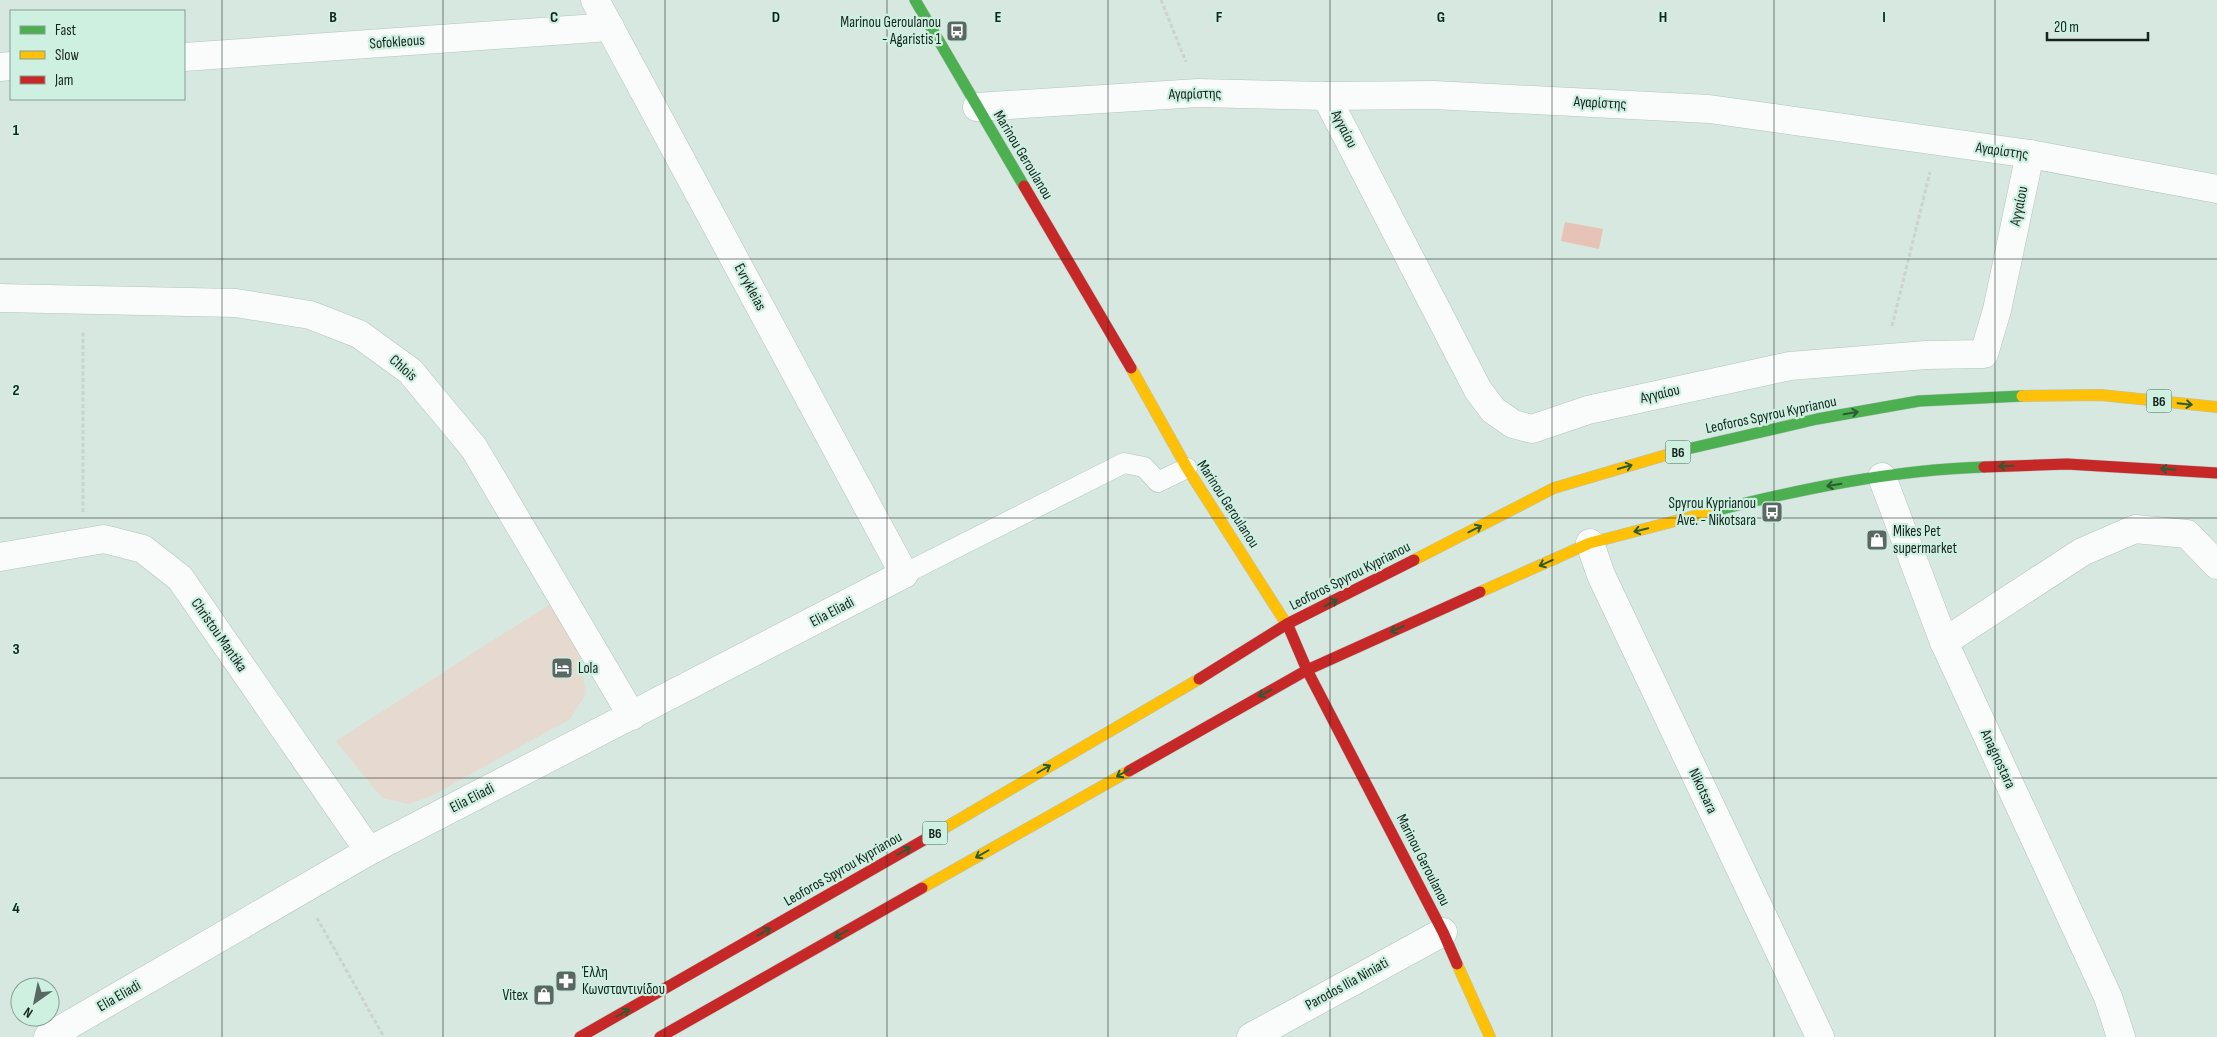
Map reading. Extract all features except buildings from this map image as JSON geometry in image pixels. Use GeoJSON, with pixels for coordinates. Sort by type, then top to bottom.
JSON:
{"type":"FeatureCollection","features":[{"type":"Feature","properties":{"kind":"main road","name":"Marinou Geroulanou"},"geometry":{"type":"LineString","coordinates":[[915,0],[1130,366],[1187,468],[1287,624],[1307,670],[1443,932],[1490,1037]]}},
{"type":"Feature","properties":{"kind":"main road","name":"Leoforos Spyrou Kyprianou"},"geometry":{"type":"LineString","coordinates":[[580,1037],[844,886],[1224,664],[1287,624],[1554,488],[1701,446],[1817,419],[1919,401],[2018,396],[2101,395],[2217,407]]}},
{"type":"Feature","properties":{"kind":"main road"},"geometry":{"type":"LineString","coordinates":[[660,1037],[1307,670],[1590,543],[1788,492],[1882,477],[1958,468],[2067,464],[2217,474]]}},
{"type":"Feature","properties":{"kind":"street","name":"Evrykleias"},"geometry":{"type":"LineString","coordinates":[[595,0],[904,574]]}},
{"type":"Feature","properties":{"kind":"street","name":"Sofokleous"},"geometry":{"type":"LineString","coordinates":[[185,58],[610,27]]}},
{"type":"Feature","properties":{"kind":"street","name":"Αγαρίστης"},"geometry":{"type":"LineString","coordinates":[[977,107],[1198,93],[1326,96],[1434,95],[1709,108],[2030,154],[2217,189]]}},
{"type":"Feature","properties":{"kind":"street","name":"Αγγαίου"},"geometry":{"type":"LineString","coordinates":[[1326,96],[1478,390],[1493,410],[1513,424],[1532,429],[1588,410],[1790,366],[1984,354],[1997,310],[2030,154]]}},
{"type":"Feature","properties":{"kind":"street","name":"Chlois"},"geometry":{"type":"LineString","coordinates":[[0,298],[236,303],[310,316],[359,334],[410,370],[474,448],[632,716]]}},
{"type":"Feature","properties":{"kind":"street","name":"Anagnostara"},"geometry":{"type":"LineString","coordinates":[[1882,477],[1944,642],[2108,997],[2121,1037]]}},
{"type":"Feature","properties":{"kind":"street"},"geometry":{"type":"LineString","coordinates":[[1944,642],[2082,552],[2135,529],[2187,534],[2217,565]]}},
{"type":"Feature","properties":{"kind":"street","name":"Christou Mantika"},"geometry":{"type":"LineString","coordinates":[[0,557],[104,539],[143,549],[180,578],[369,851]]}},
{"type":"Feature","properties":{"kind":"street","name":"Nikotsara"},"geometry":{"type":"LineString","coordinates":[[1590,543],[1601,575],[1820,1037]]}},
{"type":"Feature","properties":{"kind":"street","name":"Elia Eliadi"},"geometry":{"type":"LineString","coordinates":[[48,1037],[369,851],[904,574]]}},
{"type":"Feature","properties":{"kind":"street","name":"Parodos Ilia Niniati"},"geometry":{"type":"LineString","coordinates":[[1251,1037],[1443,932]]}},
{"type":"Feature","properties":{"kind":"lane"},"geometry":{"type":"LineString","coordinates":[[904,574],[1124,463],[1144,467],[1158,482],[1187,468]]}},
{"type":"Feature","properties":{"kind":"path"},"geometry":{"type":"LineString","coordinates":[[1161,0],[1198,93]]}},
{"type":"Feature","properties":{"kind":"path"},"geometry":{"type":"LineString","coordinates":[[1884,359],[1938,141]]}},
{"type":"Feature","properties":{"kind":"path"},"geometry":{"type":"LineString","coordinates":[[82,543],[84,300]]}},
{"type":"Feature","properties":{"kind":"path"},"geometry":{"type":"LineString","coordinates":[[301,890],[384,1037]]}},
{"type":"Feature","properties":{"kind":"shaded area"},"geometry":{"type":"Polygon","coordinates":[[[1565,222],[1603,229],[1599,249],[1561,241],[1565,222]]]}},
{"type":"Feature","properties":{"kind":"shaded area"},"geometry":{"type":"Polygon","coordinates":[[[550,604],[580,655],[586,694],[570,719],[431,796],[409,804],[382,798],[336,741],[550,604]]]}},
{"type":"Feature","properties":{"kind":"traffic: fast"},"geometry":{"type":"LineString","coordinates":[[915,0],[1024,186]]}},
{"type":"Feature","properties":{"kind":"traffic: fast"},"geometry":{"type":"LineString","coordinates":[[1683,450],[1817,419],[1919,401],[2022,396]]}},
{"type":"Feature","properties":{"kind":"traffic: fast"},"geometry":{"type":"LineString","coordinates":[[1710,512],[1812,488],[1881,476],[1984,467]]}},
{"type":"Feature","properties":{"kind":"traffic: slow"},"geometry":{"type":"LineString","coordinates":[[1131,368],[1187,468],[1289,628]]}},
{"type":"Feature","properties":{"kind":"traffic: slow"},"geometry":{"type":"LineString","coordinates":[[2022,396],[2101,395],[2217,407]]}},
{"type":"Feature","properties":{"kind":"traffic: slow"},"geometry":{"type":"LineString","coordinates":[[1414,560],[1554,488],[1683,450]]}},
{"type":"Feature","properties":{"kind":"traffic: slow"},"geometry":{"type":"LineString","coordinates":[[1480,592],[1590,543],[1710,512]]}},
{"type":"Feature","properties":{"kind":"traffic: slow"},"geometry":{"type":"LineString","coordinates":[[936,833],[1199,679]]}},
{"type":"Feature","properties":{"kind":"traffic: slow"},"geometry":{"type":"LineString","coordinates":[[922,888],[1129,771]]}},
{"type":"Feature","properties":{"kind":"traffic: slow"},"geometry":{"type":"LineString","coordinates":[[1457,964],[1490,1037]]}},
{"type":"Feature","properties":{"kind":"traffic: jam"},"geometry":{"type":"LineString","coordinates":[[1024,186],[1131,368]]}},
{"type":"Feature","properties":{"kind":"traffic: jam"},"geometry":{"type":"LineString","coordinates":[[1984,467],[2067,464],[2217,473]]}},
{"type":"Feature","properties":{"kind":"traffic: jam"},"geometry":{"type":"LineString","coordinates":[[1199,679],[1287,624],[1414,560]]}},
{"type":"Feature","properties":{"kind":"traffic: jam"},"geometry":{"type":"LineString","coordinates":[[1129,771],[1307,670],[1480,592]]}},
{"type":"Feature","properties":{"kind":"traffic: jam"},"geometry":{"type":"LineString","coordinates":[[1289,628],[1307,670],[1443,932],[1457,964]]}},
{"type":"Feature","properties":{"kind":"traffic: jam"},"geometry":{"type":"LineString","coordinates":[[580,1037],[936,833]]}},
{"type":"Feature","properties":{"kind":"traffic: jam"},"geometry":{"type":"LineString","coordinates":[[660,1037],[922,888]]}},
{"type":"Feature","properties":{"kind":"place","name":"Marinou Geroulanou - Agaristis 1"},"geometry":{"type":"Point","coordinates":[957,31]}},
{"type":"Feature","properties":{"kind":"place","name":"Spyrou Kyprianou Ave. - Nikotsara"},"geometry":{"type":"Point","coordinates":[1772,512]}},
{"type":"Feature","properties":{"kind":"place","name":"Mikes Pet supermarket"},"geometry":{"type":"Point","coordinates":[1877,540]}},
{"type":"Feature","properties":{"kind":"place","name":"Lola"},"geometry":{"type":"Point","coordinates":[562,668]}},
{"type":"Feature","properties":{"kind":"place","name":"Έλλη Κωνσταντινίδου"},"geometry":{"type":"Point","coordinates":[566,981]}},
{"type":"Feature","properties":{"kind":"place","name":"Vitex"},"geometry":{"type":"Point","coordinates":[544,995]}}]}
